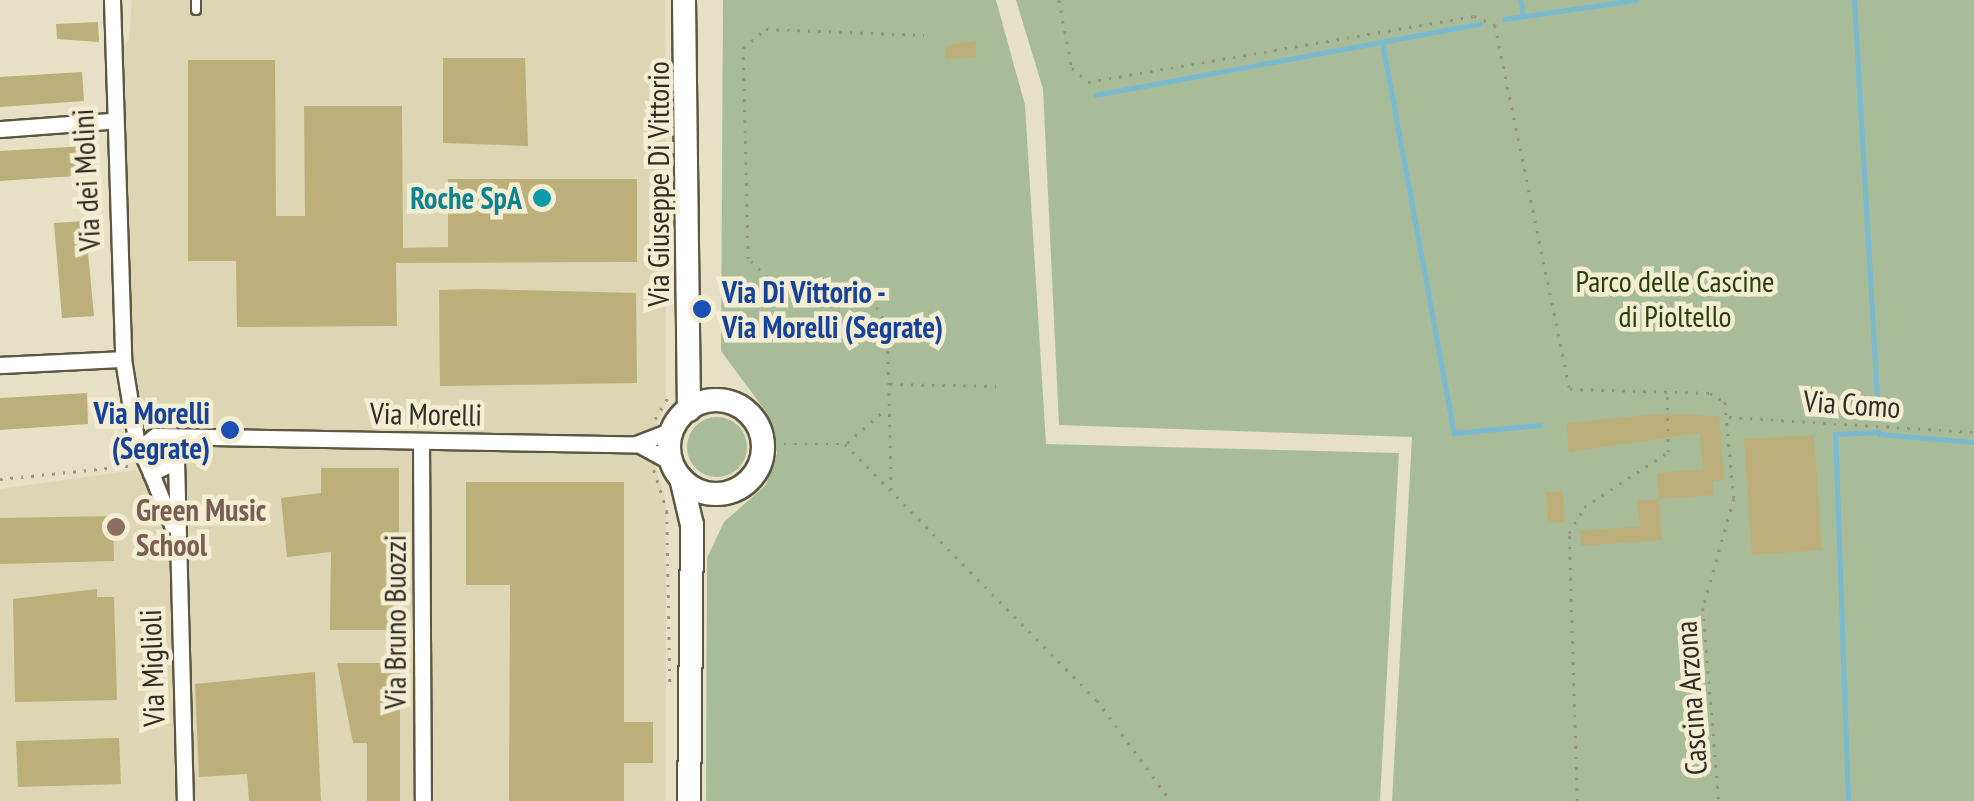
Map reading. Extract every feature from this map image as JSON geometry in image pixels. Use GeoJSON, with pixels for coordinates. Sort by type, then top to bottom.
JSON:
{"type":"FeatureCollection","features":[{"type":"Feature","properties":{"kind":"main road","name":"Via Giuseppe Di Vittorio"},"geometry":{"type":"LineString","coordinates":[[688,0],[688,410]]}},
{"type":"Feature","properties":{"kind":"main road","name":"Via Giuseppe Di Vittorio"},"geometry":{"type":"LineString","coordinates":[[688,334],[730,403]]}},
{"type":"Feature","properties":{"kind":"main road"},"geometry":{"type":"LineString","coordinates":[[689,801],[690,553],[673,430],[688,410],[730,403],[752,417],[763,444],[757,470],[709,510],[690,553]]}},
{"type":"Feature","properties":{"kind":"main road"},"geometry":{"type":"LineString","coordinates":[[677,471],[702,492],[733,491]]}},
{"type":"Feature","properties":{"kind":"street","name":"Via dei Molini"},"geometry":{"type":"LineString","coordinates":[[112,0],[110,121],[122,359],[143,463],[174,534]]}},
{"type":"Feature","properties":{"kind":"street"},"geometry":{"type":"LineString","coordinates":[[0,129],[110,121]]}},
{"type":"Feature","properties":{"kind":"street"},"geometry":{"type":"LineString","coordinates":[[0,365],[122,359]]}},
{"type":"Feature","properties":{"kind":"street"},"geometry":{"type":"LineString","coordinates":[[131,404],[177,458],[174,534]]}},
{"type":"Feature","properties":{"kind":"street","name":"Via Morelli"},"geometry":{"type":"LineString","coordinates":[[160,436],[645,445],[673,430]]}},
{"type":"Feature","properties":{"kind":"street"},"geometry":{"type":"LineString","coordinates":[[143,463],[160,436]]}},
{"type":"Feature","properties":{"kind":"street","name":"Via Morelli"},"geometry":{"type":"LineString","coordinates":[[143,463],[177,458],[215,440]]}},
{"type":"Feature","properties":{"kind":"street","name":"Via Bruno Buozzi"},"geometry":{"type":"LineString","coordinates":[[422,442],[423,801]]}},
{"type":"Feature","properties":{"kind":"street"},"geometry":{"type":"LineString","coordinates":[[645,445],[677,471]]}},
{"type":"Feature","properties":{"kind":"street","name":"Via Miglioli"},"geometry":{"type":"LineString","coordinates":[[174,534],[185,801]]}},
{"type":"Feature","properties":{"kind":"path"},"geometry":{"type":"LineString","coordinates":[[1059,0],[1072,68],[1088,82],[1487,18],[1499,34],[1569,386],[1580,395],[1717,395],[1728,416]]}},
{"type":"Feature","properties":{"kind":"path"},"geometry":{"type":"LineString","coordinates":[[890,490],[887,328],[872,302],[786,288],[750,264],[742,48],[766,29],[924,35]]}},
{"type":"Feature","properties":{"kind":"path"},"geometry":{"type":"LineString","coordinates":[[669,381],[645,445],[668,511],[670,704]]}},
{"type":"Feature","properties":{"kind":"path"},"geometry":{"type":"LineString","coordinates":[[888,384],[996,386]]}},
{"type":"Feature","properties":{"kind":"path"},"geometry":{"type":"LineString","coordinates":[[1577,801],[1570,528],[1584,507],[1668,452],[1667,392]]}},
{"type":"Feature","properties":{"kind":"path"},"geometry":{"type":"LineString","coordinates":[[763,444],[846,444],[889,407]]}},
{"type":"Feature","properties":{"kind":"path","name":"Via Como"},"geometry":{"type":"LineString","coordinates":[[1728,416],[1974,432]]}},
{"type":"Feature","properties":{"kind":"path","name":"Cascina Arzona"},"geometry":{"type":"LineString","coordinates":[[1719,801],[1703,608],[1734,499],[1728,416]]}},
{"type":"Feature","properties":{"kind":"path"},"geometry":{"type":"LineString","coordinates":[[846,444],[1097,700],[1172,801]]}},
{"type":"Feature","properties":{"kind":"path"},"geometry":{"type":"LineString","coordinates":[[0,479],[143,463]]}},
{"type":"Feature","properties":{"kind":"shaded area"},"geometry":{"type":"Polygon","coordinates":[[[132,0],[665,0],[666,404],[648,444],[666,502],[666,801],[0,801],[0,489],[136,470],[145,481],[165,480],[182,458],[178,439],[145,429],[131,404],[115,60],[129,39],[132,0]]]}},
{"type":"Feature","properties":{"kind":"green space"},"geometry":{"type":"Polygon","coordinates":[[[723,0],[996,0],[1025,105],[1046,444],[1399,453],[1380,801],[706,801],[707,558],[724,522],[766,485],[777,453],[767,413],[721,351],[723,0]]]}},
{"type":"Feature","properties":{"kind":"green space","name":"Parco delle Cascine di Pioltello"},"geometry":{"type":"Polygon","coordinates":[[[1016,0],[1974,0],[1974,801],[1392,801],[1412,437],[1059,425],[1043,89],[1016,0]]]}},
{"type":"Feature","properties":{"kind":"green space"},"geometry":{"type":"Polygon","coordinates":[[[717,417],[738,426],[747,447],[738,468],[717,477],[696,468],[687,447],[696,426],[717,417]]]}},
{"type":"Feature","properties":{"kind":"building"},"geometry":{"type":"Polygon","coordinates":[[[98,22],[99,42],[57,39],[56,24],[98,22]]]}},
{"type":"Feature","properties":{"kind":"building"},"geometry":{"type":"Polygon","coordinates":[[[976,40],[976,58],[945,59],[945,46],[976,40]]]}},
{"type":"Feature","properties":{"kind":"building","name":"Roche SpA"},"geometry":{"type":"Polygon","coordinates":[[[443,58],[525,58],[528,146],[443,143],[443,58]]]}},
{"type":"Feature","properties":{"kind":"building","name":"Roche SpA"},"geometry":{"type":"Polygon","coordinates":[[[188,60],[275,60],[276,216],[305,216],[304,106],[402,106],[403,248],[448,247],[448,179],[637,179],[637,262],[396,263],[397,326],[237,327],[236,261],[188,261],[188,60]]]}},
{"type":"Feature","properties":{"kind":"building"},"geometry":{"type":"Polygon","coordinates":[[[82,72],[84,101],[0,107],[0,77],[82,72]]]}},
{"type":"Feature","properties":{"kind":"building"},"geometry":{"type":"Polygon","coordinates":[[[88,146],[90,175],[0,181],[0,151],[88,146]]]}},
{"type":"Feature","properties":{"kind":"building"},"geometry":{"type":"Polygon","coordinates":[[[85,221],[94,316],[62,318],[54,223],[85,221]]]}},
{"type":"Feature","properties":{"kind":"building","name":"Roche SpA"},"geometry":{"type":"Polygon","coordinates":[[[439,290],[636,293],[637,383],[440,386],[439,290]]]}},
{"type":"Feature","properties":{"kind":"building"},"geometry":{"type":"Polygon","coordinates":[[[87,393],[88,424],[0,430],[0,398],[87,393]]]}},
{"type":"Feature","properties":{"kind":"building"},"geometry":{"type":"Polygon","coordinates":[[[1658,414],[1719,416],[1724,480],[1713,481],[1714,495],[1659,499],[1657,473],[1703,469],[1700,433],[1569,452],[1566,423],[1658,414]]]}},
{"type":"Feature","properties":{"kind":"building"},"geometry":{"type":"Polygon","coordinates":[[[1814,435],[1822,550],[1752,555],[1744,439],[1814,435]]]}},
{"type":"Feature","properties":{"kind":"building"},"geometry":{"type":"Polygon","coordinates":[[[321,468],[399,468],[399,630],[330,630],[331,552],[287,557],[281,498],[321,493],[321,468]]]}},
{"type":"Feature","properties":{"kind":"building"},"geometry":{"type":"Polygon","coordinates":[[[466,482],[624,482],[624,722],[653,722],[653,763],[624,763],[624,801],[509,801],[510,585],[466,585],[466,482]]]}},
{"type":"Feature","properties":{"kind":"building"},"geometry":{"type":"Polygon","coordinates":[[[1563,491],[1565,522],[1548,523],[1546,492],[1563,491]]]}},
{"type":"Feature","properties":{"kind":"building"},"geometry":{"type":"Polygon","coordinates":[[[1659,499],[1662,540],[1581,546],[1580,531],[1640,526],[1637,501],[1659,499]]]}},
{"type":"Feature","properties":{"kind":"building"},"geometry":{"type":"Polygon","coordinates":[[[113,516],[114,561],[0,564],[0,518],[113,516]]]}},
{"type":"Feature","properties":{"kind":"building"},"geometry":{"type":"Polygon","coordinates":[[[97,589],[97,597],[114,597],[117,700],[15,702],[13,599],[97,589]]]}},
{"type":"Feature","properties":{"kind":"building"},"geometry":{"type":"Polygon","coordinates":[[[337,663],[400,663],[400,801],[367,801],[367,743],[353,743],[337,663]]]}},
{"type":"Feature","properties":{"kind":"building"},"geometry":{"type":"Polygon","coordinates":[[[315,672],[321,801],[249,801],[247,774],[199,777],[195,684],[315,672]]]}},
{"type":"Feature","properties":{"kind":"building"},"geometry":{"type":"Polygon","coordinates":[[[119,738],[121,784],[18,787],[16,741],[119,738]]]}},
{"type":"Feature","properties":{"kind":"waterway"},"geometry":{"type":"LineString","coordinates":[[1520,0],[1523,16]]}},
{"type":"Feature","properties":{"kind":"waterway"},"geometry":{"type":"LineString","coordinates":[[1504,19],[1636,0]]}},
{"type":"Feature","properties":{"kind":"waterway"},"geometry":{"type":"LineString","coordinates":[[1854,0],[1878,414]]}},
{"type":"Feature","properties":{"kind":"waterway"},"geometry":{"type":"LineString","coordinates":[[1095,95],[1479,24]]}},
{"type":"Feature","properties":{"kind":"waterway"},"geometry":{"type":"LineString","coordinates":[[1382,42],[1454,433],[1540,425]]}},
{"type":"Feature","properties":{"kind":"waterway"},"geometry":{"type":"LineString","coordinates":[[1848,801],[1835,434],[1879,432]]}},
{"type":"Feature","properties":{"kind":"waterway"},"geometry":{"type":"LineString","coordinates":[[1879,434],[1974,442]]}},
{"type":"Feature","properties":{"kind":"place","name":"Roche SpA"},"geometry":{"type":"Point","coordinates":[542,198]}},
{"type":"Feature","properties":{"kind":"place","name":"Via Di Vittorio - Via Morelli (Segrate)"},"geometry":{"type":"Point","coordinates":[702,309]}},
{"type":"Feature","properties":{"kind":"place","name":"Via Morelli (Segrate)"},"geometry":{"type":"Point","coordinates":[230,430]}},
{"type":"Feature","properties":{"kind":"place","name":"Green Music School"},"geometry":{"type":"Point","coordinates":[116,527]}}]}
